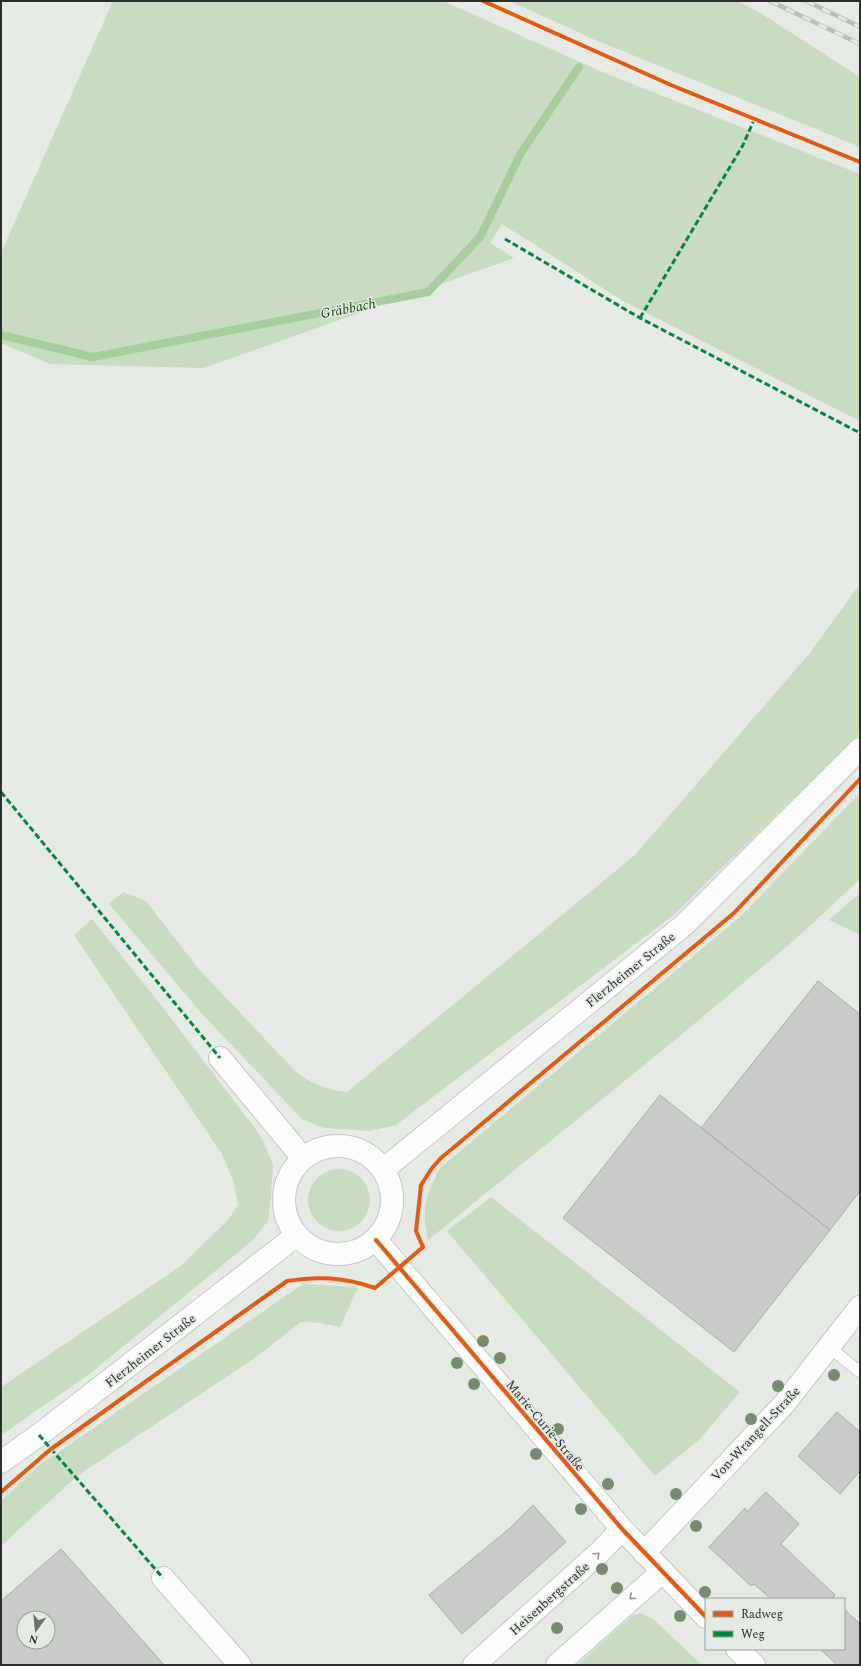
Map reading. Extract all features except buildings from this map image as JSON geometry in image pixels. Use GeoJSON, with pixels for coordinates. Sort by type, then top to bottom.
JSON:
{"type":"FeatureCollection","features":[{"type":"Feature","properties":{"kind":"street","name":"Flerzheimer Straße"},"geometry":{"type":"LineString","coordinates":[[384,1169],[684,925],[860,749]]}},
{"type":"Feature","properties":{"kind":"street"},"geometry":{"type":"LineString","coordinates":[[220,1058],[303,1158]]}},
{"type":"Feature","properties":{"kind":"street"},"geometry":{"type":"LineString","coordinates":[[336,1145],[354,1148],[371,1156],[384,1169],[392,1186],[393,1206],[387,1224],[376,1240],[362,1249],[344,1254],[327,1253],[310,1247],[297,1235],[288,1221],[284,1204],[285,1193],[292,1171],[303,1158],[318,1149],[336,1145]]}},
{"type":"Feature","properties":{"kind":"street","name":"Flerzheimer Straße"},"geometry":{"type":"LineString","coordinates":[[1,1462],[45,1430],[297,1235]]}},
{"type":"Feature","properties":{"kind":"street","name":"Marie-Curie-Straße"},"geometry":{"type":"LineString","coordinates":[[376,1240],[622,1529],[705,1617]]}},
{"type":"Feature","properties":{"kind":"street","name":"Von-Wrangell-Straße"},"geometry":{"type":"LineString","coordinates":[[644,1553],[785,1403],[830,1348],[860,1307]]}},
{"type":"Feature","properties":{"kind":"street","name":"Heisenbergstraße"},"geometry":{"type":"LineString","coordinates":[[474,1665],[600,1552],[622,1529]]}},
{"type":"Feature","properties":{"kind":"street"},"geometry":{"type":"LineString","coordinates":[[557,1665],[662,1572]]}},
{"type":"Feature","properties":{"kind":"street"},"geometry":{"type":"LineString","coordinates":[[163,1578],[240,1665]]}},
{"type":"Feature","properties":{"kind":"street"},"geometry":{"type":"LineString","coordinates":[[738,1650],[754,1665]]}},
{"type":"Feature","properties":{"kind":"lane"},"geometry":{"type":"LineString","coordinates":[[830,1348],[860,1372]]}},
{"type":"Feature","properties":{"kind":"green space"},"geometry":{"type":"Polygon","coordinates":[[[113,1],[443,1],[605,73],[860,174],[860,421],[623,301],[502,224],[490,243],[514,258],[204,368],[50,364],[1,343],[1,253],[113,1]]]}},
{"type":"Feature","properties":{"kind":"green space"},"geometry":{"type":"Polygon","coordinates":[[[510,1],[737,1],[759,12],[860,77],[860,147],[593,39],[510,1]]]}},
{"type":"Feature","properties":{"kind":"green space"},"geometry":{"type":"Polygon","coordinates":[[[860,584],[860,733],[675,914],[396,1125],[370,1131],[324,1128],[302,1119],[203,1015],[109,904],[123,892],[146,901],[198,968],[294,1070],[306,1079],[319,1085],[332,1090],[347,1092],[635,855],[809,654],[860,584]]]}},
{"type":"Feature","properties":{"kind":"green space"},"geometry":{"type":"Polygon","coordinates":[[[860,793],[860,879],[798,937],[669,1045],[428,1240],[425,1219],[426,1202],[440,1168],[740,917],[860,793]]]}},
{"type":"Feature","properties":{"kind":"green space"},"geometry":{"type":"Polygon","coordinates":[[[860,893],[860,935],[829,920],[860,893]]]}},
{"type":"Feature","properties":{"kind":"green space"},"geometry":{"type":"Polygon","coordinates":[[[92,919],[161,1005],[260,1135],[273,1164],[268,1221],[253,1240],[87,1376],[1,1435],[1,1387],[182,1265],[228,1220],[238,1205],[234,1183],[222,1154],[74,935],[92,919]]]}},
{"type":"Feature","properties":{"kind":"green space"},"geometry":{"type":"Polygon","coordinates":[[[333,1169],[345,1169],[361,1178],[368,1188],[370,1200],[368,1212],[361,1222],[345,1231],[333,1231],[322,1226],[313,1217],[308,1206],[308,1194],[313,1183],[322,1174],[333,1169]]]}},
{"type":"Feature","properties":{"kind":"green space"},"geometry":{"type":"Polygon","coordinates":[[[491,1197],[740,1392],[700,1439],[655,1476],[447,1231],[491,1197]]]}},
{"type":"Feature","properties":{"kind":"green space"},"geometry":{"type":"Polygon","coordinates":[[[303,1284],[358,1287],[340,1327],[320,1323],[301,1322],[252,1360],[77,1476],[1,1546],[1,1501],[38,1466],[303,1284]]]}},
{"type":"Feature","properties":{"kind":"green space"},"geometry":{"type":"Polygon","coordinates":[[[641,1613],[653,1619],[702,1665],[577,1665],[633,1615],[641,1613]]]}},
{"type":"Feature","properties":{"kind":"waterway","name":"Gräbbach"},"geometry":{"type":"LineString","coordinates":[[1,335],[93,357],[428,292],[480,237],[521,153],[579,67]]}},
{"type":"Feature","properties":{"kind":"railway"},"geometry":{"type":"LineString","coordinates":[[770,1],[860,44]]}},
{"type":"Feature","properties":{"kind":"railway"},"geometry":{"type":"LineString","coordinates":[[806,1],[860,27]]}},
{"type":"Feature","properties":{"kind":"marked path"},"geometry":{"type":"LineString","coordinates":[[640,318],[743,145],[754,120]]}},
{"type":"Feature","properties":{"kind":"marked path"},"geometry":{"type":"LineString","coordinates":[[505,239],[640,318],[860,433]]}},
{"type":"Feature","properties":{"kind":"marked path"},"geometry":{"type":"LineString","coordinates":[[1,792],[220,1058]]}},
{"type":"Feature","properties":{"kind":"marked path"},"geometry":{"type":"LineString","coordinates":[[39,1435],[163,1578]]}},
{"type":"Feature","properties":{"kind":"cycle path"},"geometry":{"type":"LineString","coordinates":[[483,1],[671,85],[860,162]]}},
{"type":"Feature","properties":{"kind":"cycle path"},"geometry":{"type":"LineString","coordinates":[[1,1492],[51,1449],[287,1281],[309,1278],[331,1278],[364,1284],[375,1288],[423,1247],[416,1231],[421,1185],[432,1168],[441,1158],[734,913],[860,779]]}},
{"type":"Feature","properties":{"kind":"cycle path"},"geometry":{"type":"LineString","coordinates":[[376,1240],[622,1529],[705,1616]]}}]}
